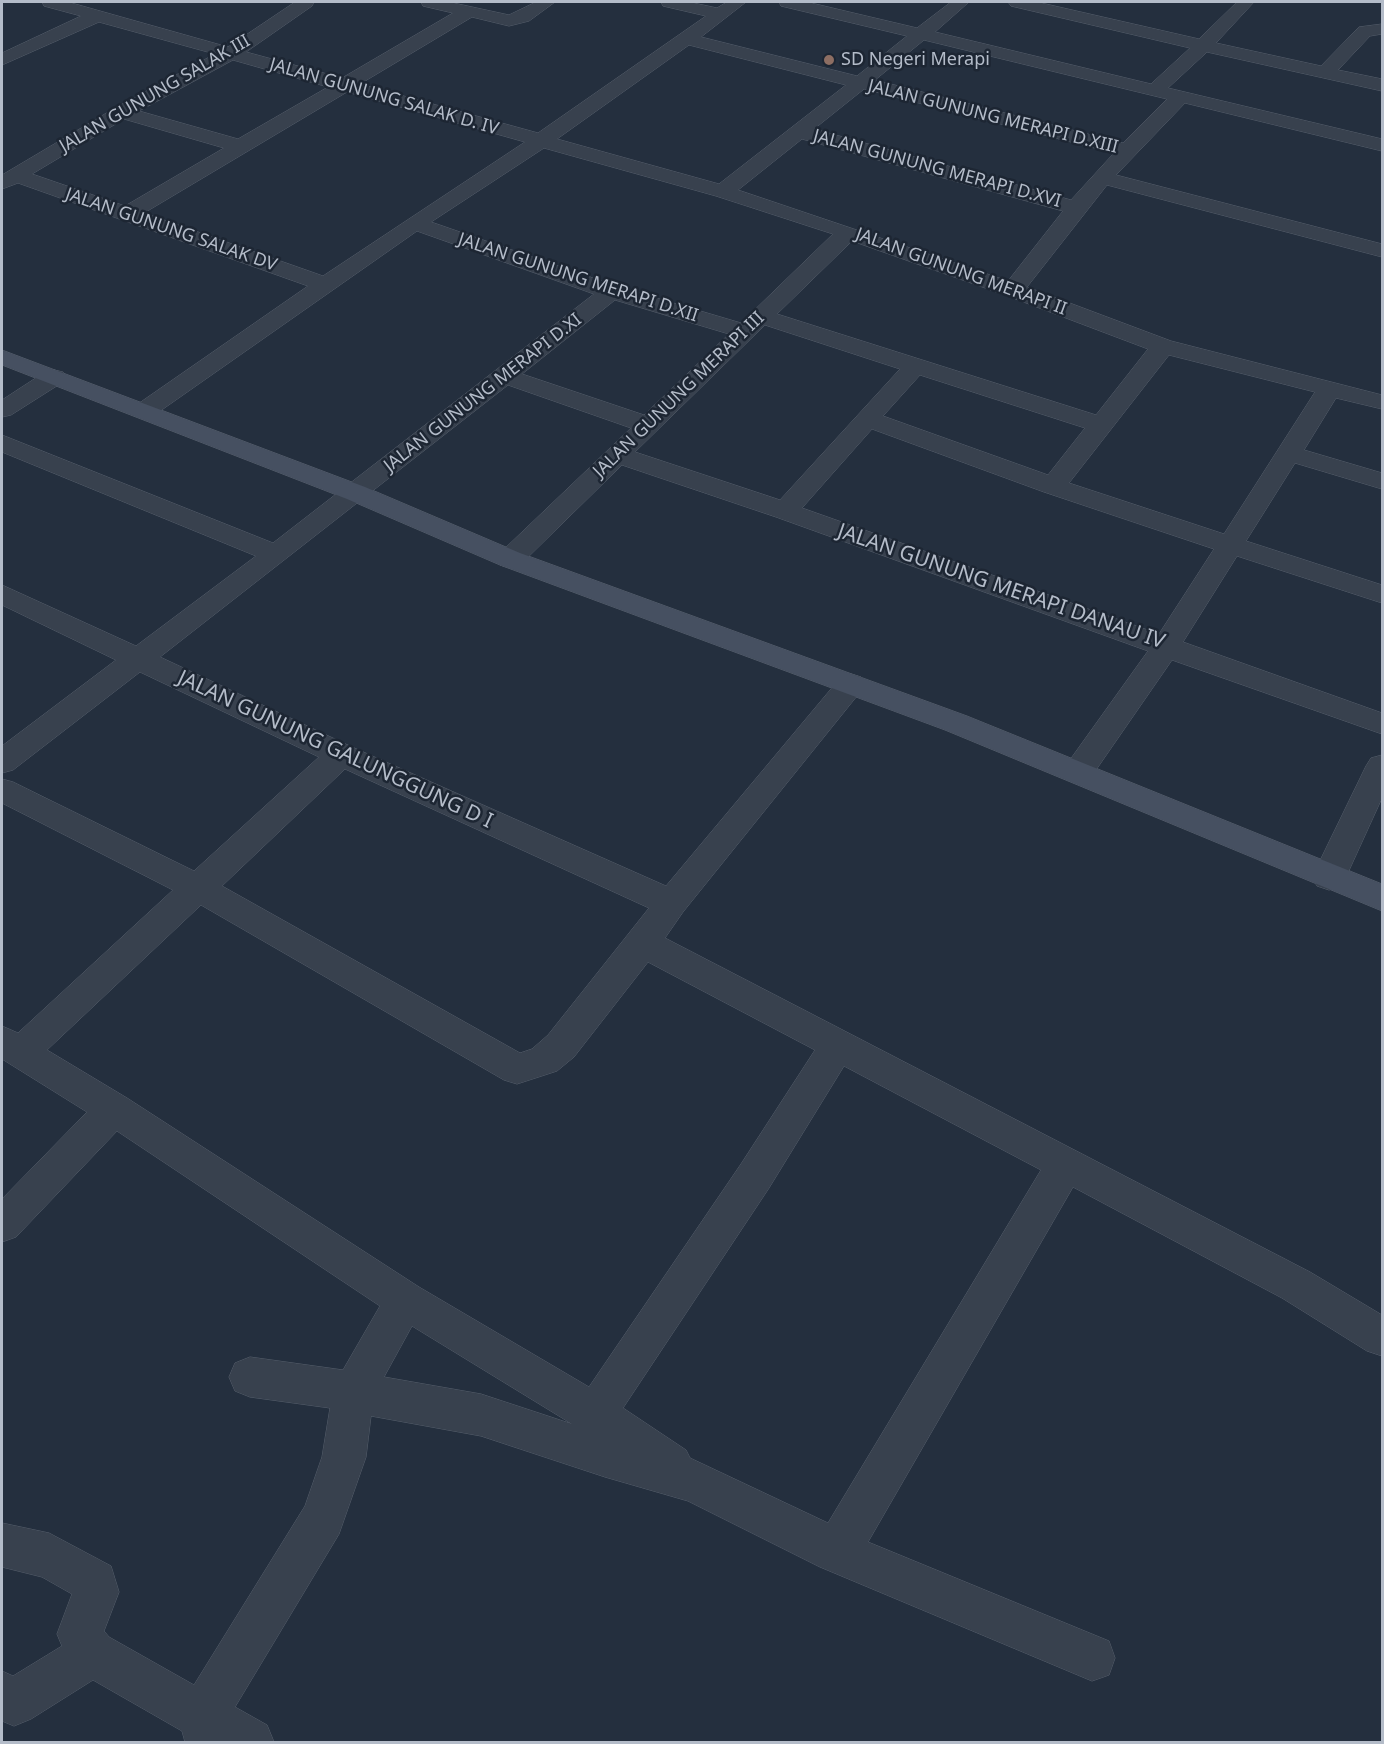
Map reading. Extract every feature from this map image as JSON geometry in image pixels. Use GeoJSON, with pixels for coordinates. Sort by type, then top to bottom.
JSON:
{"type":"FeatureCollection","features":[{"type":"Feature","properties":{"kind":"street","name":"JALAN GUNUNG SALAK D. IV"},"geometry":{"type":"LineString","coordinates":[[50,2],[538,142]]}},
{"type":"Feature","properties":{"kind":"street","name":"JALAN GUNUNG SALAK III"},"geometry":{"type":"LineString","coordinates":[[9,179],[122,112],[230,54],[306,2]]}},
{"type":"Feature","properties":{"kind":"street"},"geometry":{"type":"LineString","coordinates":[[429,2],[502,21],[515,21],[547,2]]}},
{"type":"Feature","properties":{"kind":"street"},"geometry":{"type":"LineString","coordinates":[[669,2],[719,14]]}},
{"type":"Feature","properties":{"kind":"street"},"geometry":{"type":"LineString","coordinates":[[144,411],[414,223],[538,142],[738,2]]}},
{"type":"Feature","properties":{"kind":"street"},"geometry":{"type":"LineString","coordinates":[[787,2],[1383,145]]}},
{"type":"Feature","properties":{"kind":"street"},"geometry":{"type":"LineString","coordinates":[[723,192],[961,2]]}},
{"type":"Feature","properties":{"kind":"street"},"geometry":{"type":"LineString","coordinates":[[1017,2],[1383,85]]}},
{"type":"Feature","properties":{"kind":"street"},"geometry":{"type":"LineString","coordinates":[[1084,18],[1100,2]]}},
{"type":"Feature","properties":{"kind":"street"},"geometry":{"type":"LineString","coordinates":[[1155,90],[1246,2]]}},
{"type":"Feature","properties":{"kind":"street"},"geometry":{"type":"LineString","coordinates":[[2,60],[105,17],[139,6]]}},
{"type":"Feature","properties":{"kind":"street"},"geometry":{"type":"LineString","coordinates":[[125,215],[468,12]]}},
{"type":"Feature","properties":{"kind":"street"},"geometry":{"type":"LineString","coordinates":[[1326,72],[1352,42],[1365,31],[1383,29]]}},
{"type":"Feature","properties":{"kind":"street","name":"JALAN GUNUNG MERAPI D.XIII"},"geometry":{"type":"LineString","coordinates":[[684,38],[1127,150]]}},
{"type":"Feature","properties":{"kind":"street"},"geometry":{"type":"LineString","coordinates":[[1013,290],[1076,208],[1127,150],[1181,96]]}},
{"type":"Feature","properties":{"kind":"street"},"geometry":{"type":"LineString","coordinates":[[122,112],[239,146]]}},
{"type":"Feature","properties":{"kind":"street","name":"JALAN GUNUNG MERAPI D.XVI"},"geometry":{"type":"LineString","coordinates":[[797,131],[1076,208]]}},
{"type":"Feature","properties":{"kind":"street","name":"JALAN GUNUNG MERAPI II"},"geometry":{"type":"LineString","coordinates":[[538,142],[723,192],[848,232],[1163,346],[1383,402]]}},
{"type":"Feature","properties":{"kind":"street"},"geometry":{"type":"LineString","coordinates":[[1104,178],[1383,251]]}},
{"type":"Feature","properties":{"kind":"street","name":"JALAN GUNUNG SALAK DV"},"geometry":{"type":"LineString","coordinates":[[9,179],[125,215],[327,285]]}},
{"type":"Feature","properties":{"kind":"street","name":"JALAN GUNUNG MERAPI D.XII"},"geometry":{"type":"LineString","coordinates":[[414,223],[611,292],[752,323],[916,365],[1101,425]]}},
{"type":"Feature","properties":{"kind":"street","name":"JALAN GUNUNG MERAPI III"},"geometry":{"type":"LineString","coordinates":[[510,559],[848,232]]}},
{"type":"Feature","properties":{"kind":"street","name":"JALAN GUNUNG MERAPI D.XI"},"geometry":{"type":"LineString","coordinates":[[2,762],[135,658],[356,494],[611,292]]}},
{"type":"Feature","properties":{"kind":"street"},"geometry":{"type":"LineString","coordinates":[[1053,486],[1163,346]]}},
{"type":"Feature","properties":{"kind":"street"},"geometry":{"type":"LineString","coordinates":[[2,357],[356,494],[510,559],[956,723],[1329,878],[1383,898]]}},
{"type":"Feature","properties":{"kind":"street"},"geometry":{"type":"LineString","coordinates":[[785,511],[916,365]]}},
{"type":"Feature","properties":{"kind":"street"},"geometry":{"type":"LineString","coordinates":[[505,376],[648,425]]}},
{"type":"Feature","properties":{"kind":"street"},"geometry":{"type":"LineString","coordinates":[[2,410],[54,377]]}},
{"type":"Feature","properties":{"kind":"street"},"geometry":{"type":"LineString","coordinates":[[1078,772],[1167,645],[1330,388]]}},
{"type":"Feature","properties":{"kind":"street"},"geometry":{"type":"LineString","coordinates":[[867,419],[1053,486],[1383,594]]}},
{"type":"Feature","properties":{"kind":"street"},"geometry":{"type":"LineString","coordinates":[[2,444],[276,554]]}},
{"type":"Feature","properties":{"kind":"street"},"geometry":{"type":"LineString","coordinates":[[1288,453],[1383,481]]}},
{"type":"Feature","properties":{"kind":"street","name":"JALAN GUNUNG MERAPI DANAU IV"},"geometry":{"type":"LineString","coordinates":[[617,455],[785,511],[1167,645],[1383,724]]}},
{"type":"Feature","properties":{"kind":"street","name":"JALAN GUNUNG GALUNGGUNG D I"},"geometry":{"type":"LineString","coordinates":[[2,594],[341,755],[670,903]]}},
{"type":"Feature","properties":{"kind":"street"},"geometry":{"type":"LineString","coordinates":[[2,790],[198,888],[517,1069],[543,1060],[561,1046],[643,943],[670,903],[850,684]]}},
{"type":"Feature","properties":{"kind":"street"},"geometry":{"type":"LineString","coordinates":[[341,755],[198,888],[11,1047],[114,1109],[405,1300],[595,1414],[694,1481],[836,1551],[1092,1658]]}},
{"type":"Feature","properties":{"kind":"street"},"geometry":{"type":"LineString","coordinates":[[1329,878],[1383,765]]}},
{"type":"Feature","properties":{"kind":"street"},"geometry":{"type":"LineString","coordinates":[[643,943],[1296,1285],[1383,1337]]}},
{"type":"Feature","properties":{"kind":"street"},"geometry":{"type":"LineString","coordinates":[[595,1414],[755,1176],[838,1045]]}},
{"type":"Feature","properties":{"kind":"street"},"geometry":{"type":"LineString","coordinates":[[2,1225],[114,1109]]}},
{"type":"Feature","properties":{"kind":"street"},"geometry":{"type":"LineString","coordinates":[[836,1551],[859,1516],[1065,1165]]}},
{"type":"Feature","properties":{"kind":"street"},"geometry":{"type":"LineString","coordinates":[[206,1729],[323,1518],[344,1457],[353,1392],[405,1300]]}},
{"type":"Feature","properties":{"kind":"street"},"geometry":{"type":"LineString","coordinates":[[250,1377],[353,1392],[481,1415],[606,1456],[694,1481]]}},
{"type":"Feature","properties":{"kind":"street"},"geometry":{"type":"LineString","coordinates":[[2,1545],[49,1556],[95,1582],[96,1592],[80,1634],[92,1654],[206,1729],[250,1743]]}},
{"type":"Feature","properties":{"kind":"street"},"geometry":{"type":"LineString","coordinates":[[6,1705],[92,1654]]}},
{"type":"Feature","properties":{"kind":"place","name":"SD Negeri Merapi"},"geometry":{"type":"Point","coordinates":[829,60]}}]}
